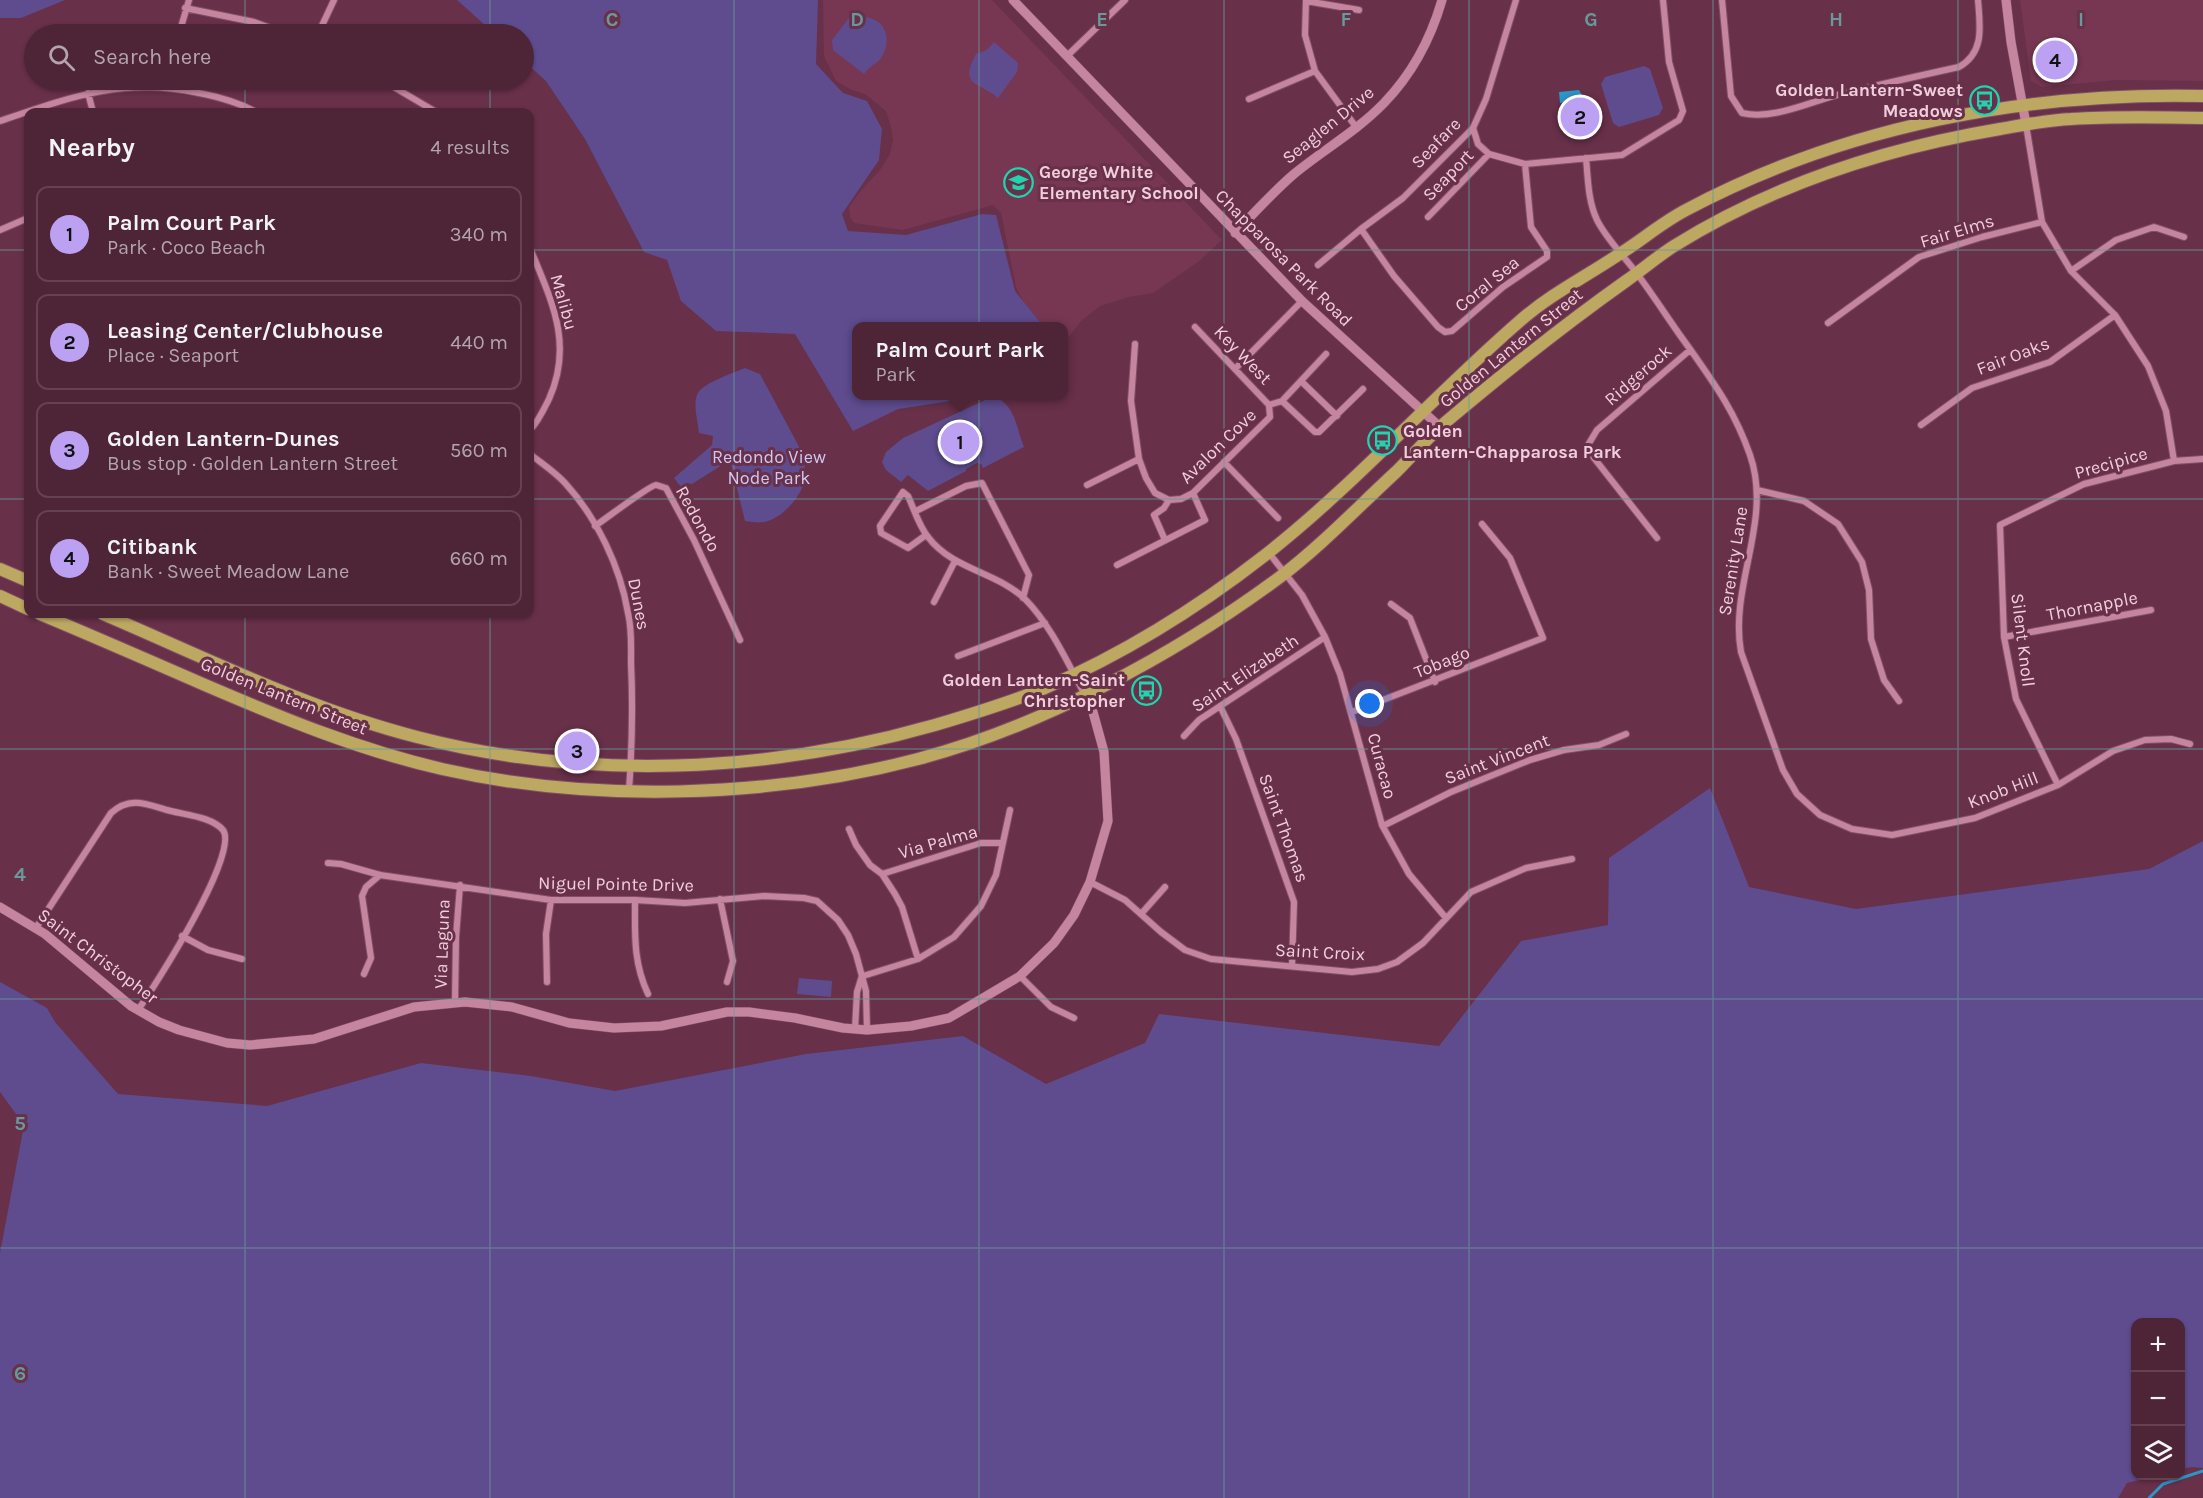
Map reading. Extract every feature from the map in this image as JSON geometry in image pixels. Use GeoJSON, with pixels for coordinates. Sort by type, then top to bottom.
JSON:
{"type":"FeatureCollection","features":[{"type":"Feature","properties":{"kind":"main road","name":"Golden Lantern Street"},"geometry":{"type":"LineString","coordinates":[[112,618],[295,698],[391,730],[474,750],[540,760],[631,766],[766,759],[856,746],[991,708],[1044,688],[1171,623],[1268,552],[1334,498],[1475,360],[1551,296],[1683,211],[1798,160],[1914,126],[1979,111],[2117,96],[2203,96]]}},
{"type":"Feature","properties":{"kind":"main road","name":"Golden Lantern Street"},"geometry":{"type":"LineString","coordinates":[[49,618],[288,720],[362,747],[471,775],[583,789],[661,791],[747,787],[830,777],[916,759],[986,737],[1085,695],[1179,646],[1285,573],[1398,470],[1440,427],[1568,322],[1671,247],[1765,198],[1889,152],[1948,138],[2068,119],[2203,118]]}},
{"type":"Feature","properties":{"kind":"main road"},"geometry":{"type":"LineString","coordinates":[[0,569],[24,579]]}},
{"type":"Feature","properties":{"kind":"main road"},"geometry":{"type":"LineString","coordinates":[[0,596],[24,607]]}},
{"type":"Feature","properties":{"kind":"street"},"geometry":{"type":"LineString","coordinates":[[181,24],[189,0]]}},
{"type":"Feature","properties":{"kind":"street"},"geometry":{"type":"LineString","coordinates":[[323,24],[334,0]]}},
{"type":"Feature","properties":{"kind":"street","name":"Chapparosa Park Road"},"geometry":{"type":"LineString","coordinates":[[1013,0],[1302,301],[1440,427]]}},
{"type":"Feature","properties":{"kind":"street"},"geometry":{"type":"LineString","coordinates":[[1113,0],[1118,6]]}},
{"type":"Feature","properties":{"kind":"street"},"geometry":{"type":"LineString","coordinates":[[1067,56],[1125,0]]}},
{"type":"Feature","properties":{"kind":"street","name":"Seaglen Drive"},"geometry":{"type":"LineString","coordinates":[[1235,233],[1292,176],[1356,128],[1383,104],[1405,78],[1424,46],[1442,0]]}},
{"type":"Feature","properties":{"kind":"street","name":"Seafare"},"geometry":{"type":"LineString","coordinates":[[1318,266],[1361,229],[1403,198],[1473,128],[1486,99],[1516,0]]}},
{"type":"Feature","properties":{"kind":"street","name":"Seaport"},"geometry":{"type":"LineString","coordinates":[[1473,128],[1478,144],[1489,154],[1525,164],[1628,153],[1679,120],[1683,111],[1669,62],[1663,0]]}},
{"type":"Feature","properties":{"kind":"street"},"geometry":{"type":"LineString","coordinates":[[1722,0],[1731,96],[1742,113],[1750,115],[1779,112],[1837,95],[1959,67],[1967,63],[1981,38],[1978,0]]}},
{"type":"Feature","properties":{"kind":"street"},"geometry":{"type":"LineString","coordinates":[[2006,0],[2042,222],[2071,271],[2115,315],[2148,366],[2166,411],[2174,461]]}},
{"type":"Feature","properties":{"kind":"street"},"geometry":{"type":"LineString","coordinates":[[1356,128],[1315,71],[1305,35],[1306,1],[1359,9]]}},
{"type":"Feature","properties":{"kind":"street"},"geometry":{"type":"LineString","coordinates":[[185,8],[260,24]]}},
{"type":"Feature","properties":{"kind":"street"},"geometry":{"type":"LineString","coordinates":[[1249,99],[1315,71]]}},
{"type":"Feature","properties":{"kind":"street"},"geometry":{"type":"LineString","coordinates":[[41,108],[88,93],[106,90]]}},
{"type":"Feature","properties":{"kind":"street"},"geometry":{"type":"LineString","coordinates":[[186,90],[234,101],[244,108]]}},
{"type":"Feature","properties":{"kind":"street"},"geometry":{"type":"LineString","coordinates":[[399,90],[429,108]]}},
{"type":"Feature","properties":{"kind":"street"},"geometry":{"type":"LineString","coordinates":[[88,93],[92,108]]}},
{"type":"Feature","properties":{"kind":"street"},"geometry":{"type":"LineString","coordinates":[[0,121],[24,113]]}},
{"type":"Feature","properties":{"kind":"street","name":"Seaport"},"geometry":{"type":"LineString","coordinates":[[1428,217],[1489,154]]}},
{"type":"Feature","properties":{"kind":"street","name":"Serenity Lane"},"geometry":{"type":"LineString","coordinates":[[1586,158],[1589,191],[1598,222],[1717,386],[1734,415],[1751,458],[1757,490],[1757,514],[1738,610],[1737,632],[1741,652],[1783,770],[1797,794],[1820,815]]}},
{"type":"Feature","properties":{"kind":"street","name":"Coral Sea"},"geometry":{"type":"LineString","coordinates":[[1361,229],[1394,276],[1438,327],[1445,332],[1452,331],[1503,287],[1547,257],[1531,227],[1525,164]]}},
{"type":"Feature","properties":{"kind":"street"},"geometry":{"type":"LineString","coordinates":[[0,230],[24,220]]}},
{"type":"Feature","properties":{"kind":"street","name":"Fair Elms"},"geometry":{"type":"LineString","coordinates":[[1828,323],[1919,257],[1982,237],[2042,222]]}},
{"type":"Feature","properties":{"kind":"street"},"geometry":{"type":"LineString","coordinates":[[2071,271],[2116,240],[2154,227],[2184,237]]}},
{"type":"Feature","properties":{"kind":"street","name":"Malibu"},"geometry":{"type":"LineString","coordinates":[[534,258],[552,305],[560,335],[560,366],[546,406],[534,424]]}},
{"type":"Feature","properties":{"kind":"street"},"geometry":{"type":"LineString","coordinates":[[1236,368],[1302,301]]}},
{"type":"Feature","properties":{"kind":"street","name":"Fair Oaks"},"geometry":{"type":"LineString","coordinates":[[1922,425],[1972,388],[2050,362],[2115,315]]}},
{"type":"Feature","properties":{"kind":"street","name":"Key West"},"geometry":{"type":"LineString","coordinates":[[1195,327],[1269,405]]}},
{"type":"Feature","properties":{"kind":"street"},"geometry":{"type":"LineString","coordinates":[[1135,344],[1131,401],[1139,459],[1155,493],[1169,500],[1164,508],[1154,514],[1165,540]]}},
{"type":"Feature","properties":{"kind":"street","name":"Ridgerock"},"geometry":{"type":"LineString","coordinates":[[1657,538],[1594,458],[1588,445],[1597,430],[1690,350]]}},
{"type":"Feature","properties":{"kind":"street","name":"Avalon Cove"},"geometry":{"type":"LineString","coordinates":[[1169,500],[1181,499],[1193,494],[1269,417],[1269,405],[1282,401],[1326,354]]}},
{"type":"Feature","properties":{"kind":"street","name":"Key West"},"geometry":{"type":"LineString","coordinates":[[1282,401],[1315,432],[1319,432],[1337,416],[1301,381]]}},
{"type":"Feature","properties":{"kind":"street"},"geometry":{"type":"LineString","coordinates":[[1337,416],[1363,389]]}},
{"type":"Feature","properties":{"kind":"street","name":"Dunes"},"geometry":{"type":"LineString","coordinates":[[534,457],[564,483],[595,526],[621,580],[629,615],[633,695],[629,790]]}},
{"type":"Feature","properties":{"kind":"street"},"geometry":{"type":"LineString","coordinates":[[1087,485],[1139,459]]}},
{"type":"Feature","properties":{"kind":"street","name":"Precipice"},"geometry":{"type":"LineString","coordinates":[[2000,525],[2084,484],[2174,461],[2203,459]]}},
{"type":"Feature","properties":{"kind":"street"},"geometry":{"type":"LineString","coordinates":[[1224,462],[1278,518]]}},
{"type":"Feature","properties":{"kind":"street"},"geometry":{"type":"LineString","coordinates":[[916,511],[966,486],[982,483],[1029,575],[1023,598]]}},
{"type":"Feature","properties":{"kind":"street","name":"Redondo"},"geometry":{"type":"LineString","coordinates":[[595,526],[648,487],[657,485],[666,488],[694,540],[740,640]]}},
{"type":"Feature","properties":{"kind":"street"},"geometry":{"type":"LineString","coordinates":[[1757,490],[1804,501],[1838,524],[1862,562],[1869,590],[1871,639],[1884,680],[1899,701]]}},
{"type":"Feature","properties":{"kind":"street"},"geometry":{"type":"LineString","coordinates":[[903,492],[908,496],[916,511],[926,535],[908,548],[879,530],[903,492]]}},
{"type":"Feature","properties":{"kind":"street"},"geometry":{"type":"LineString","coordinates":[[1117,564],[1205,520],[1193,494]]}},
{"type":"Feature","properties":{"kind":"street","name":"Tobago"},"geometry":{"type":"LineString","coordinates":[[1352,712],[1435,682],[1543,638],[1510,558],[1482,524]]}},
{"type":"Feature","properties":{"kind":"street","name":"Silent Knoll"},"geometry":{"type":"LineString","coordinates":[[2000,525],[2004,637],[2016,699],[2058,784]]}},
{"type":"Feature","properties":{"kind":"street","name":"Saint Christopher"},"geometry":{"type":"LineString","coordinates":[[0,907],[36,928],[138,1010],[159,1023],[203,1038],[250,1045],[314,1039],[414,1006],[455,1003],[488,1003],[530,1011],[569,1023],[614,1028],[638,1028],[718,1013],[749,1012],[867,1030],[911,1026],[949,1018],[1020,976],[1054,943],[1074,915],[1090,882],[1108,821],[1104,752],[1094,712],[1045,623],[1023,598],[1010,588],[955,561],[926,535]]}},
{"type":"Feature","properties":{"kind":"street","name":"Curacao"},"geometry":{"type":"LineString","coordinates":[[1268,552],[1302,595],[1325,637],[1352,712],[1383,826],[1409,874],[1446,918]]}},
{"type":"Feature","properties":{"kind":"street"},"geometry":{"type":"LineString","coordinates":[[934,602],[955,561]]}},
{"type":"Feature","properties":{"kind":"street"},"geometry":{"type":"LineString","coordinates":[[1391,604],[1410,618],[1435,682]]}},
{"type":"Feature","properties":{"kind":"street","name":"Thornapple"},"geometry":{"type":"LineString","coordinates":[[2004,637],[2151,610]]}},
{"type":"Feature","properties":{"kind":"street"},"geometry":{"type":"LineString","coordinates":[[958,656],[1045,623]]}},
{"type":"Feature","properties":{"kind":"street","name":"Saint Elizabeth"},"geometry":{"type":"LineString","coordinates":[[1184,736],[1199,720],[1325,637]]}},
{"type":"Feature","properties":{"kind":"street","name":"Saint Thomas"},"geometry":{"type":"LineString","coordinates":[[1220,706],[1236,739],[1294,902],[1292,966]]}},
{"type":"Feature","properties":{"kind":"street","name":"Saint Vincent"},"geometry":{"type":"LineString","coordinates":[[1383,826],[1450,792],[1530,760],[1563,750],[1599,745],[1626,734]]}},
{"type":"Feature","properties":{"kind":"street","name":"Knob Hill"},"geometry":{"type":"LineString","coordinates":[[1820,815],[1852,829],[1892,835],[1975,818],[2058,784],[2112,751],[2145,740],[2171,739],[2190,744]]}},
{"type":"Feature","properties":{"kind":"street"},"geometry":{"type":"LineString","coordinates":[[36,928],[111,813],[120,806],[128,802],[141,803],[211,822],[223,831],[227,842],[210,890],[138,1010]]}},
{"type":"Feature","properties":{"kind":"street"},"geometry":{"type":"LineString","coordinates":[[855,1029],[857,992],[863,976],[918,959],[954,937],[981,906],[996,875],[1010,810]]}},
{"type":"Feature","properties":{"kind":"street"},"geometry":{"type":"LineString","coordinates":[[849,829],[856,845],[870,865],[882,874],[902,907],[918,959]]}},
{"type":"Feature","properties":{"kind":"street","name":"Via Palma"},"geometry":{"type":"LineString","coordinates":[[882,874],[981,843],[1003,843]]}},
{"type":"Feature","properties":{"kind":"street","name":"Saint Croix"},"geometry":{"type":"LineString","coordinates":[[1090,882],[1125,900],[1185,950],[1211,959],[1352,972],[1378,969],[1397,962],[1422,943],[1470,892],[1526,868],[1572,859]]}},
{"type":"Feature","properties":{"kind":"street","name":"Niguel Pointe Drive"},"geometry":{"type":"LineString","coordinates":[[328,864],[341,864],[380,875],[551,900],[635,900],[685,903],[720,899],[789,897],[817,901],[828,909],[848,935],[863,976],[866,991],[867,1030]]}},
{"type":"Feature","properties":{"kind":"street"},"geometry":{"type":"LineString","coordinates":[[364,974],[371,958],[362,896],[366,887],[380,875]]}},
{"type":"Feature","properties":{"kind":"street","name":"Via Laguna"},"geometry":{"type":"LineString","coordinates":[[455,1003],[460,885]]}},
{"type":"Feature","properties":{"kind":"street"},"geometry":{"type":"LineString","coordinates":[[1141,914],[1165,887]]}},
{"type":"Feature","properties":{"kind":"street"},"geometry":{"type":"LineString","coordinates":[[720,899],[733,961],[728,982]]}},
{"type":"Feature","properties":{"kind":"street"},"geometry":{"type":"LineString","coordinates":[[547,982],[546,934],[551,900]]}},
{"type":"Feature","properties":{"kind":"street"},"geometry":{"type":"LineString","coordinates":[[635,900],[634,940],[639,975],[648,994]]}},
{"type":"Feature","properties":{"kind":"street"},"geometry":{"type":"LineString","coordinates":[[182,936],[208,950],[242,959]]}},
{"type":"Feature","properties":{"kind":"street"},"geometry":{"type":"LineString","coordinates":[[1020,976],[1051,1007],[1074,1018]]}},
{"type":"Feature","properties":{"kind":"shaded area","name":"George White Elementary School"},"geometry":{"type":"Polygon","coordinates":[[[823,0],[992,0],[1222,240],[1198,262],[1153,293],[1129,297],[1100,306],[1081,321],[1068,338],[1068,322],[1038,322],[1023,301],[1016,287],[1001,213],[993,205],[903,230],[854,223],[850,217],[849,207],[880,170],[890,154],[893,140],[891,127],[886,111],[865,94],[836,81],[824,56],[823,0]]]}},
{"type":"Feature","properties":{"kind":"shaded area"},"geometry":{"type":"Polygon","coordinates":[[[2020,0],[2203,0],[2203,81],[2116,80],[2042,87],[2031,81],[2020,0]]]}},
{"type":"Feature","properties":{"kind":"green space"},"geometry":{"type":"Polygon","coordinates":[[[0,0],[65,0],[21,18],[0,18],[0,0]]]}},
{"type":"Feature","properties":{"kind":"green space"},"geometry":{"type":"Polygon","coordinates":[[[457,0],[818,0],[816,64],[843,93],[867,101],[882,129],[879,160],[842,214],[848,231],[906,235],[982,214],[996,215],[1015,291],[1040,322],[852,322],[852,400],[957,400],[898,409],[853,431],[795,334],[716,331],[681,301],[667,260],[644,252],[585,139],[546,81],[534,70],[534,24],[484,24],[457,0]]]}},
{"type":"Feature","properties":{"kind":"green space"},"geometry":{"type":"Polygon","coordinates":[[[855,10],[863,17],[877,21],[887,37],[885,51],[881,58],[864,74],[833,50],[832,40],[855,10]]]}},
{"type":"Feature","properties":{"kind":"green space"},"geometry":{"type":"Polygon","coordinates":[[[994,42],[1018,63],[1017,72],[998,98],[974,82],[969,73],[976,54],[987,50],[994,42]]]}},
{"type":"Feature","properties":{"kind":"green space"},"geometry":{"type":"Polygon","coordinates":[[[1644,66],[1650,69],[1663,108],[1659,115],[1619,127],[1613,123],[1601,84],[1605,77],[1644,66]]]}},
{"type":"Feature","properties":{"kind":"green space","name":"Redondo View Node Park"},"geometry":{"type":"Polygon","coordinates":[[[745,368],[760,374],[803,454],[805,469],[802,489],[794,502],[777,517],[762,522],[745,521],[730,460],[692,484],[687,483],[681,487],[674,478],[712,445],[713,436],[699,433],[695,404],[697,395],[705,386],[745,368]]]}},
{"type":"Feature","properties":{"kind":"green space"},"geometry":{"type":"Polygon","coordinates":[[[985,400],[1001,400],[1011,411],[1024,447],[983,468],[977,463],[928,491],[908,475],[901,482],[886,470],[882,462],[886,452],[903,438],[985,400]]]}},
{"type":"Feature","properties":{"kind":"green space"},"geometry":{"type":"Polygon","coordinates":[[[1710,788],[1749,887],[1856,909],[2149,869],[2203,841],[2203,1468],[2185,1468],[2185,1318],[2131,1318],[2131,1480],[2140,1480],[2127,1483],[2118,1498],[0,1498],[0,1253],[24,1125],[0,1092],[0,982],[47,1008],[55,1022],[118,1094],[267,1106],[421,1063],[531,1076],[615,1091],[806,1054],[963,1036],[1046,1084],[1145,1043],[1159,1014],[1439,1046],[1521,941],[1608,925],[1609,858],[1710,788]]]}},
{"type":"Feature","properties":{"kind":"green space"},"geometry":{"type":"Polygon","coordinates":[[[799,978],[832,981],[831,997],[797,994],[799,978]]]}},
{"type":"Feature","properties":{"kind":"water"},"geometry":{"type":"Polygon","coordinates":[[[1579,90],[1583,97],[1580,101],[1560,103],[1559,92],[1579,90]]]}},
{"type":"Feature","properties":{"kind":"waterway"},"geometry":{"type":"LineString","coordinates":[[2149,1498],[2163,1484],[2203,1471]]}},
{"type":"Feature","properties":{"kind":"place","name":"Citibank"},"geometry":{"type":"Point","coordinates":[2055,60]}},
{"type":"Feature","properties":{"kind":"place","name":"Golden Lantern-Sweet Meadows"},"geometry":{"type":"Point","coordinates":[1984,100]}},
{"type":"Feature","properties":{"kind":"place","name":"Leasing Center/Clubhouse"},"geometry":{"type":"Point","coordinates":[1580,117]}},
{"type":"Feature","properties":{"kind":"place","name":"George White Elementary School"},"geometry":{"type":"Point","coordinates":[1018,182]}},
{"type":"Feature","properties":{"kind":"place","name":"Golden Lantern-Chapparosa Park"},"geometry":{"type":"Point","coordinates":[1382,441]}},
{"type":"Feature","properties":{"kind":"place","name":"Palm Court Park"},"geometry":{"type":"Point","coordinates":[960,442]}},
{"type":"Feature","properties":{"kind":"place","name":"Golden Lantern-Saint Christopher"},"geometry":{"type":"Point","coordinates":[1146,690]}},
{"type":"Feature","properties":{"kind":"place","name":"Golden Lantern-Dunes"},"geometry":{"type":"Point","coordinates":[577,751]}}]}
